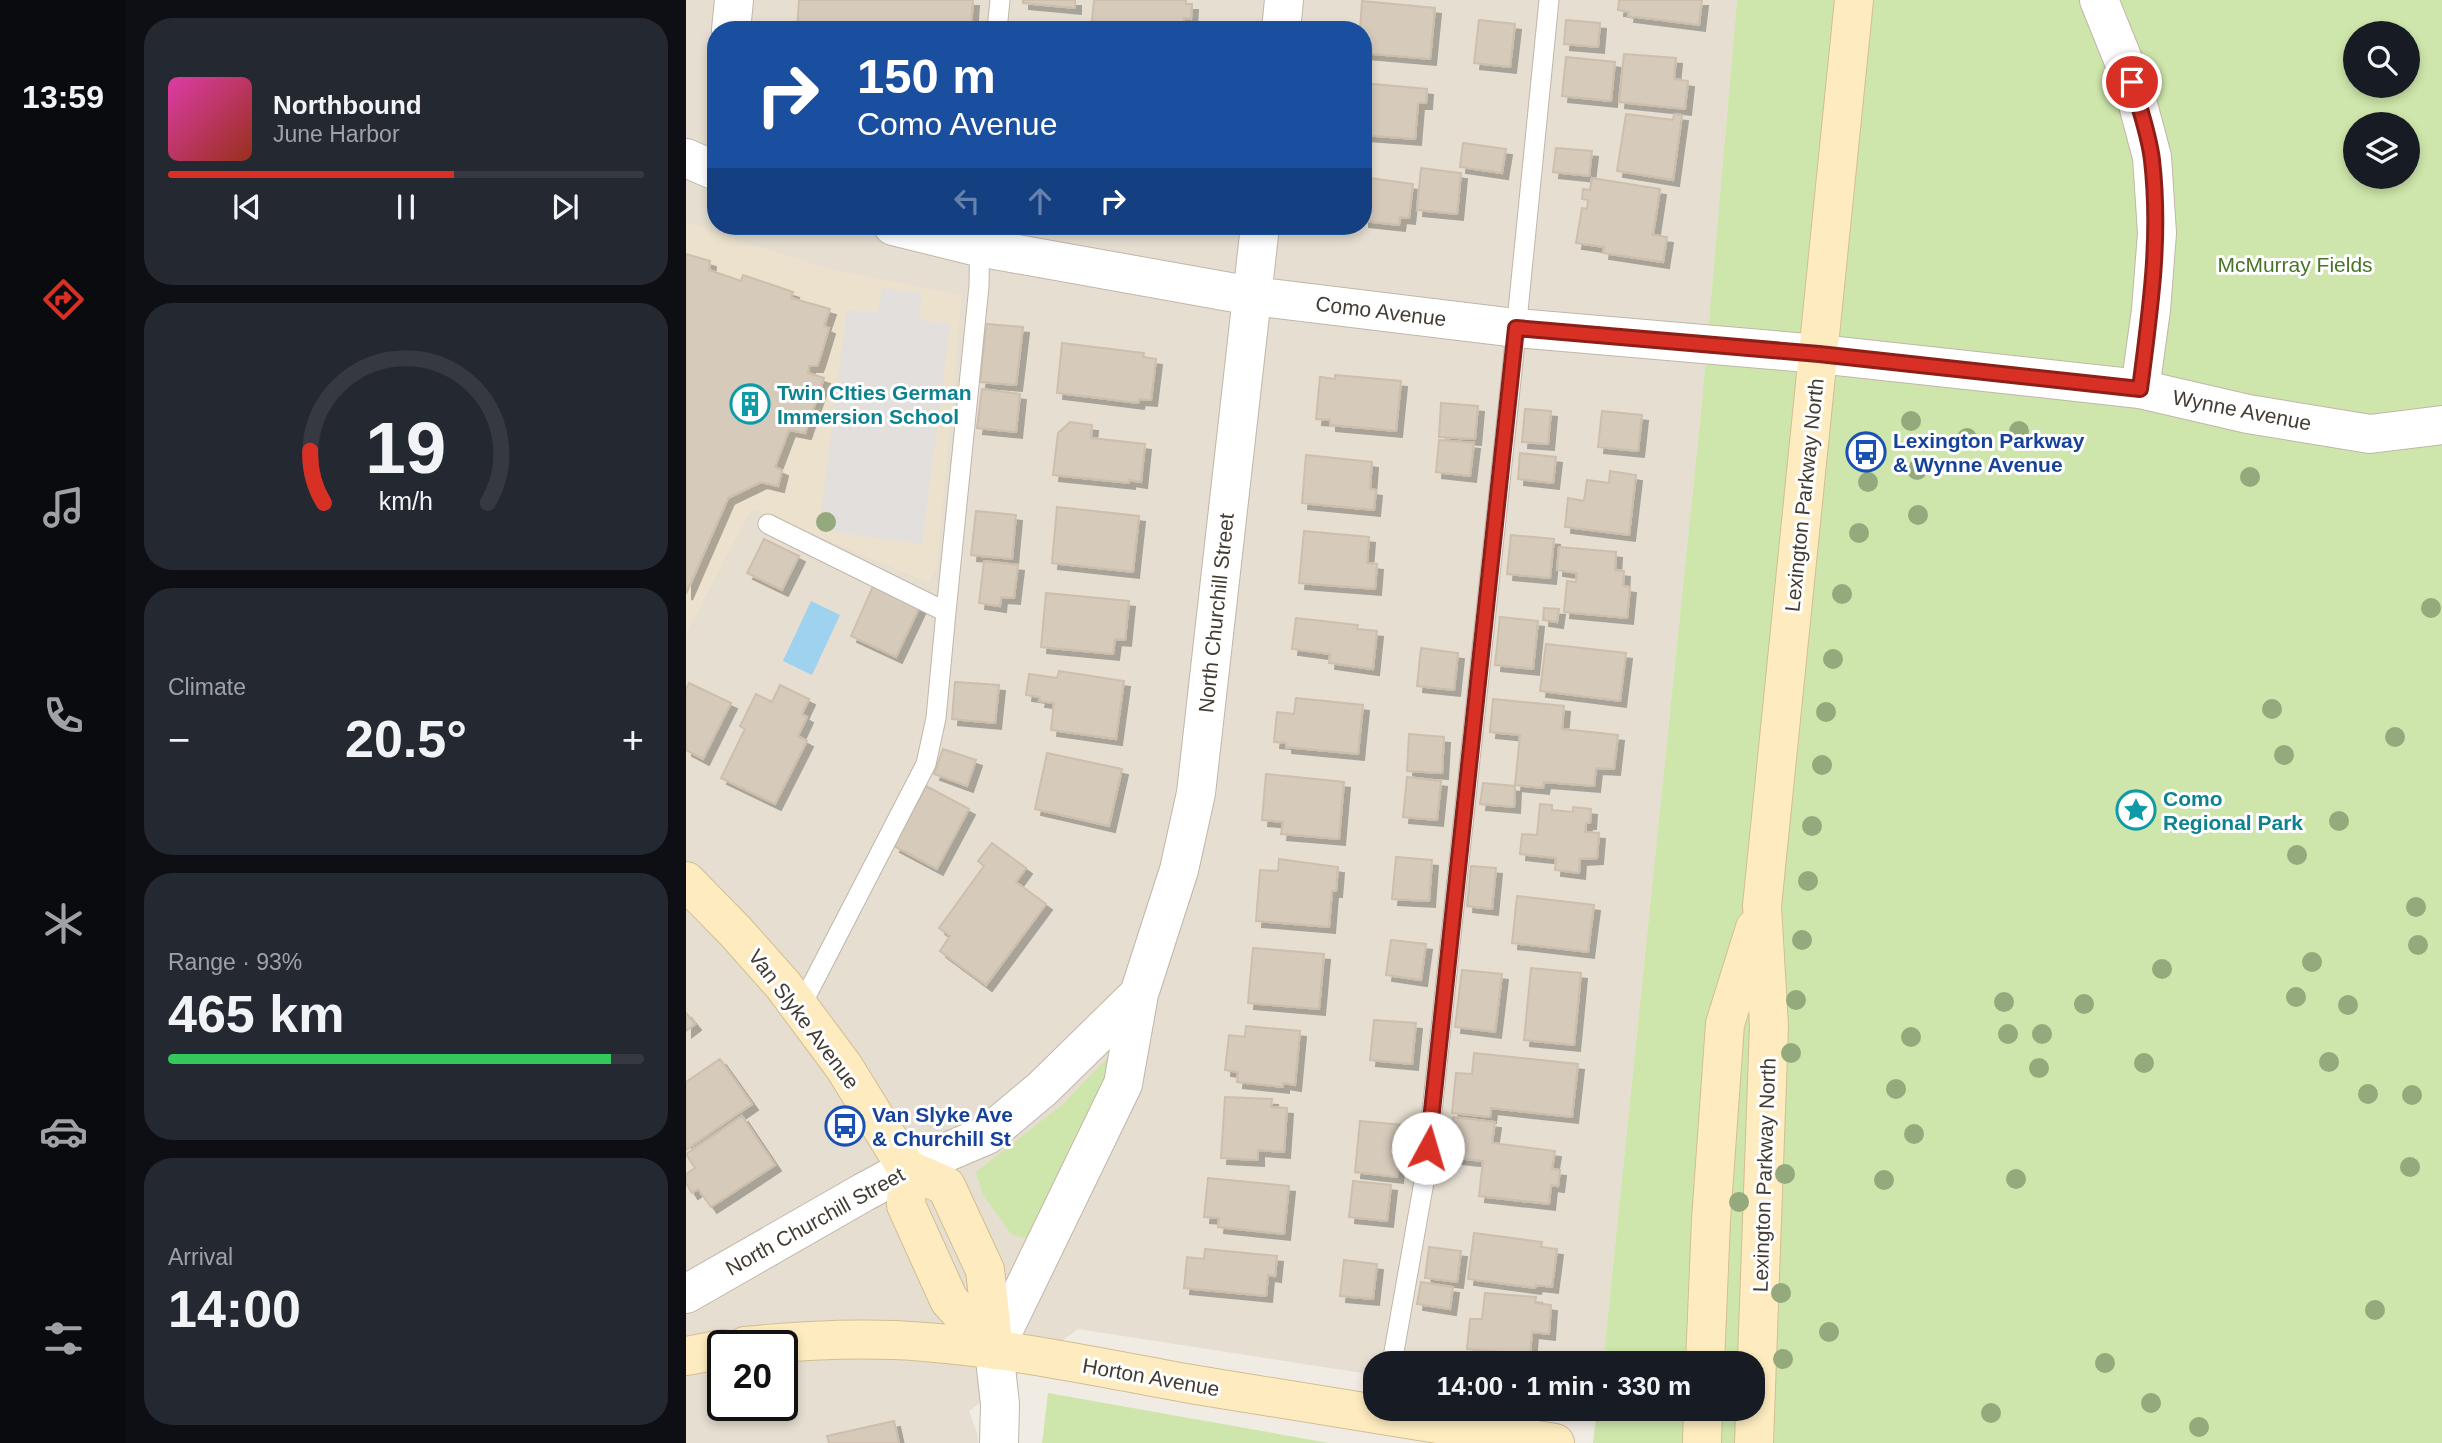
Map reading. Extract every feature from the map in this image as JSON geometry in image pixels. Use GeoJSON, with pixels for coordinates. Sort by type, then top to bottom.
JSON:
{"type":"FeatureCollection","features":[{"type":"Feature","properties":{"kind":"main road","name":"Lexington Parkway North"},"geometry":{"type":"LineString","coordinates":[[1754,1443],[1769,1027],[1762,906],[1854,0]]}},
{"type":"Feature","properties":{"kind":"main road","name":"Van Slyke Avenue"},"geometry":{"type":"LineString","coordinates":[[686,881],[783,985],[844,1067],[906,1169]]}},
{"type":"Feature","properties":{"kind":"main road","name":"Lexington Parkway North"},"geometry":{"type":"LineString","coordinates":[[1706,1351],[1711,1220],[1725,1024],[1762,906]]}},
{"type":"Feature","properties":{"kind":"main road"},"geometry":{"type":"LineString","coordinates":[[906,1169],[946,1186],[985,1270],[994,1350]]}},
{"type":"Feature","properties":{"kind":"main road","name":"Horton Avenue"},"geometry":{"type":"LineString","coordinates":[[798,1340],[926,1342],[994,1350],[1363,1410]]}},
{"type":"Feature","properties":{"kind":"main road"},"geometry":{"type":"LineString","coordinates":[[686,1356],[707,1352]]}},
{"type":"Feature","properties":{"kind":"main road","name":"Horton Avenue"},"geometry":{"type":"LineString","coordinates":[[1429,1421],[1555,1443]]}},
{"type":"Feature","properties":{"kind":"main road"},"geometry":{"type":"LineString","coordinates":[[1702,1443],[1703,1421]]}},
{"type":"Feature","properties":{"kind":"street"},"geometry":{"type":"LineString","coordinates":[[732,21],[734,0]]}},
{"type":"Feature","properties":{"kind":"street"},"geometry":{"type":"LineString","coordinates":[[1282,21],[1284,0]]}},
{"type":"Feature","properties":{"kind":"street"},"geometry":{"type":"LineString","coordinates":[[2099,0],[2132,82],[2152,157],[2157,233],[2151,310],[2140,389]]}},
{"type":"Feature","properties":{"kind":"street"},"geometry":{"type":"LineString","coordinates":[[686,158],[707,167]]}},
{"type":"Feature","properties":{"kind":"street","name":"North Churchill Street"},"geometry":{"type":"LineString","coordinates":[[994,1350],[1123,1084],[1139,993],[1179,870],[1196,793],[1259,235]]}},
{"type":"Feature","properties":{"kind":"street","name":"Como Avenue"},"geometry":{"type":"LineString","coordinates":[[979,236],[1252,296],[1516,328],[1874,360]]}},
{"type":"Feature","properties":{"kind":"street","name":"Wynne Avenue"},"geometry":{"type":"LineString","coordinates":[[1874,360],[2140,389],[2248,414],[2370,434],[2442,425]]}},
{"type":"Feature","properties":{"kind":"street","name":"North Churchill Street"},"geometry":{"type":"LineString","coordinates":[[686,1294],[906,1169],[987,1135],[1042,1089],[1139,993]]}},
{"type":"Feature","properties":{"kind":"street"},"geometry":{"type":"LineString","coordinates":[[994,1350],[1000,1404],[999,1443]]}},
{"type":"Feature","properties":{"kind":"lane"},"geometry":{"type":"LineString","coordinates":[[998,21],[1000,0]]}},
{"type":"Feature","properties":{"kind":"lane"},"geometry":{"type":"LineString","coordinates":[[1394,1351],[1425,1176],[1549,0]]}},
{"type":"Feature","properties":{"kind":"lane"},"geometry":{"type":"LineString","coordinates":[[800,1008],[926,764],[936,718],[979,286],[979,236]]}},
{"type":"Feature","properties":{"kind":"lane"},"geometry":{"type":"LineString","coordinates":[[768,524],[946,612]]}},
{"type":"Feature","properties":{"kind":"shaded area"},"geometry":{"type":"Polygon","coordinates":[[[686,0],[1737,0],[1702,401],[1604,1351],[1363,1351],[1363,1373],[1078,1329],[969,1411],[978,1443],[686,1443],[686,0]]]}},
{"type":"Feature","properties":{"kind":"shaded area"},"geometry":{"type":"Polygon","coordinates":[[[686,221],[707,229],[707,235],[723,235],[827,268],[962,295],[937,568],[928,583],[752,508],[686,634],[686,221]]]}},
{"type":"Feature","properties":{"kind":"shaded area"},"geometry":{"type":"Polygon","coordinates":[[[882,288],[922,293],[919,320],[950,324],[922,544],[819,530],[847,310],[878,313],[882,288]]]}},
{"type":"Feature","properties":{"kind":"green space","name":"Como Regional Park"},"geometry":{"type":"Polygon","coordinates":[[[1737,0],[2442,0],[2442,1443],[1593,1443],[1596,1421],[1765,1421],[1765,1351],[1604,1351],[1702,401],[1737,0]]]}},
{"type":"Feature","properties":{"kind":"green space"},"geometry":{"type":"Polygon","coordinates":[[[1114,1051],[1097,1103],[1034,1233],[1025,1238],[1012,1235],[983,1195],[976,1172],[1062,1105],[1114,1051]]]}},
{"type":"Feature","properties":{"kind":"green space"},"geometry":{"type":"Polygon","coordinates":[[[1048,1393],[1329,1443],[1042,1443],[1048,1393]]]}},
{"type":"Feature","properties":{"kind":"water"},"geometry":{"type":"Polygon","coordinates":[[[811,601],[840,615],[812,675],[783,661],[811,601]]]}},
{"type":"Feature","properties":{"kind":"building"},"geometry":{"type":"Polygon","coordinates":[[[799,0],[973,0],[972,21],[798,21],[799,0]]]}},
{"type":"Feature","properties":{"kind":"building"},"geometry":{"type":"Polygon","coordinates":[[[1023,0],[1075,0],[1075,8],[1023,3],[1023,0]]]}},
{"type":"Feature","properties":{"kind":"building"},"geometry":{"type":"Polygon","coordinates":[[[1094,0],[1186,0],[1186,4],[1192,4],[1191,19],[1184,18],[1184,21],[1092,21],[1094,0]]]}},
{"type":"Feature","properties":{"kind":"building"},"geometry":{"type":"Polygon","coordinates":[[[1619,0],[1702,0],[1699,25],[1628,16],[1629,12],[1618,10],[1619,0]]]}},
{"type":"Feature","properties":{"kind":"building"},"geometry":{"type":"Polygon","coordinates":[[[1362,1],[1435,8],[1430,59],[1372,54],[1372,21],[1361,21],[1362,1]]]}},
{"type":"Feature","properties":{"kind":"building"},"geometry":{"type":"Polygon","coordinates":[[[1479,20],[1515,24],[1510,67],[1474,63],[1479,20]]]}},
{"type":"Feature","properties":{"kind":"building"},"geometry":{"type":"Polygon","coordinates":[[[1566,20],[1600,23],[1598,47],[1564,44],[1566,20]]]}},
{"type":"Feature","properties":{"kind":"building"},"geometry":{"type":"Polygon","coordinates":[[[1624,54],[1676,58],[1674,79],[1688,81],[1685,109],[1619,102],[1624,54]]]}},
{"type":"Feature","properties":{"kind":"building"},"geometry":{"type":"Polygon","coordinates":[[[1566,57],[1615,62],[1611,101],[1562,96],[1566,57]]]}},
{"type":"Feature","properties":{"kind":"building"},"geometry":{"type":"Polygon","coordinates":[[[1372,84],[1427,89],[1426,103],[1418,103],[1415,139],[1372,136],[1372,84]]]}},
{"type":"Feature","properties":{"kind":"building"},"geometry":{"type":"Polygon","coordinates":[[[1626,114],[1673,120],[1674,114],[1682,115],[1673,180],[1617,171],[1626,114]]]}},
{"type":"Feature","properties":{"kind":"building"},"geometry":{"type":"Polygon","coordinates":[[[1463,143],[1506,149],[1502,173],[1460,167],[1463,143]]]}},
{"type":"Feature","properties":{"kind":"building"},"geometry":{"type":"Polygon","coordinates":[[[1556,148],[1592,151],[1589,176],[1553,172],[1556,148]]]}},
{"type":"Feature","properties":{"kind":"building"},"geometry":{"type":"Polygon","coordinates":[[[1421,168],[1461,173],[1457,214],[1417,210],[1421,168]]]}},
{"type":"Feature","properties":{"kind":"building"},"geometry":{"type":"Polygon","coordinates":[[[1372,178],[1413,184],[1409,218],[1400,217],[1399,225],[1372,222],[1372,178]]]}},
{"type":"Feature","properties":{"kind":"building"},"geometry":{"type":"Polygon","coordinates":[[[1592,178],[1660,189],[1653,235],[1667,237],[1663,262],[1603,253],[1604,247],[1576,243],[1582,208],[1587,209],[1588,200],[1582,199],[1583,189],[1590,190],[1592,178]]]}},
{"type":"Feature","properties":{"kind":"building","name":"Twin CIties German Immersion School"},"geometry":{"type":"Polygon","coordinates":[[[686,254],[710,261],[709,270],[741,281],[743,275],[793,292],[791,298],[830,309],[824,326],[829,328],[819,361],[817,366],[809,366],[808,373],[824,378],[805,433],[789,430],[775,467],[782,470],[778,486],[761,482],[728,498],[686,594],[686,254]]]}},
{"type":"Feature","properties":{"kind":"building"},"geometry":{"type":"Polygon","coordinates":[[[986,324],[1023,327],[1016,385],[980,382],[986,324]]]}},
{"type":"Feature","properties":{"kind":"building"},"geometry":{"type":"Polygon","coordinates":[[[1062,343],[1144,353],[1143,357],[1156,359],[1151,400],[1139,399],[1138,403],[1057,393],[1062,343]]]}},
{"type":"Feature","properties":{"kind":"building"},"geometry":{"type":"Polygon","coordinates":[[[1335,375],[1401,381],[1396,431],[1330,425],[1330,420],[1316,419],[1320,377],[1335,379],[1335,375]]]}},
{"type":"Feature","properties":{"kind":"building"},"geometry":{"type":"Polygon","coordinates":[[[982,389],[1020,394],[1016,432],[977,428],[982,389]]]}},
{"type":"Feature","properties":{"kind":"building"},"geometry":{"type":"Polygon","coordinates":[[[1441,403],[1478,406],[1475,439],[1439,437],[1441,403]]]}},
{"type":"Feature","properties":{"kind":"building"},"geometry":{"type":"Polygon","coordinates":[[[1525,409],[1551,411],[1548,444],[1522,442],[1525,409]]]}},
{"type":"Feature","properties":{"kind":"building"},"geometry":{"type":"Polygon","coordinates":[[[1602,411],[1642,415],[1638,451],[1598,447],[1602,411]]]}},
{"type":"Feature","properties":{"kind":"building"},"geometry":{"type":"Polygon","coordinates":[[[1070,422],[1092,425],[1091,438],[1145,444],[1141,482],[1053,475],[1058,433],[1070,422]]]}},
{"type":"Feature","properties":{"kind":"building"},"geometry":{"type":"Polygon","coordinates":[[[1439,440],[1474,443],[1470,476],[1436,472],[1439,440]]]}},
{"type":"Feature","properties":{"kind":"building"},"geometry":{"type":"Polygon","coordinates":[[[1520,453],[1556,457],[1553,483],[1518,479],[1520,453]]]}},
{"type":"Feature","properties":{"kind":"building"},"geometry":{"type":"Polygon","coordinates":[[[1306,455],[1372,462],[1370,489],[1376,490],[1374,510],[1302,503],[1306,455]]]}},
{"type":"Feature","properties":{"kind":"building"},"geometry":{"type":"Polygon","coordinates":[[[1610,471],[1636,475],[1629,535],[1565,527],[1568,498],[1584,501],[1587,480],[1609,483],[1610,471]]]}},
{"type":"Feature","properties":{"kind":"building"},"geometry":{"type":"Polygon","coordinates":[[[1057,507],[1139,516],[1133,572],[1052,563],[1057,507]]]}},
{"type":"Feature","properties":{"kind":"building"},"geometry":{"type":"Polygon","coordinates":[[[976,511],[1016,515],[1012,559],[971,555],[976,511]]]}},
{"type":"Feature","properties":{"kind":"building"},"geometry":{"type":"Polygon","coordinates":[[[1304,531],[1369,537],[1367,563],[1377,564],[1375,589],[1299,583],[1304,531]]]}},
{"type":"Feature","properties":{"kind":"building"},"geometry":{"type":"Polygon","coordinates":[[[1511,535],[1554,539],[1550,578],[1507,574],[1511,535]]]}},
{"type":"Feature","properties":{"kind":"building"},"geometry":{"type":"Polygon","coordinates":[[[764,539],[799,556],[782,590],[747,573],[764,539]]]}},
{"type":"Feature","properties":{"kind":"building"},"geometry":{"type":"Polygon","coordinates":[[[1559,547],[1616,552],[1615,570],[1624,571],[1623,586],[1630,587],[1627,618],[1564,612],[1567,581],[1576,582],[1577,573],[1557,570],[1559,547]]]}},
{"type":"Feature","properties":{"kind":"building"},"geometry":{"type":"Polygon","coordinates":[[[984,561],[1018,565],[1014,598],[1001,597],[1000,606],[979,603],[984,561]]]}},
{"type":"Feature","properties":{"kind":"building"},"geometry":{"type":"Polygon","coordinates":[[[874,584],[920,606],[896,657],[851,636],[874,584]]]}},
{"type":"Feature","properties":{"kind":"building"},"geometry":{"type":"Polygon","coordinates":[[[1046,593],[1129,601],[1125,640],[1115,639],[1113,654],[1041,647],[1046,593]]]}},
{"type":"Feature","properties":{"kind":"building"},"geometry":{"type":"Polygon","coordinates":[[[1544,608],[1559,609],[1557,622],[1543,620],[1544,608]]]}},
{"type":"Feature","properties":{"kind":"building"},"geometry":{"type":"Polygon","coordinates":[[[1500,617],[1538,621],[1533,669],[1495,665],[1500,617]]]}},
{"type":"Feature","properties":{"kind":"building"},"geometry":{"type":"Polygon","coordinates":[[[1296,618],[1358,625],[1357,629],[1377,631],[1373,669],[1329,663],[1330,654],[1292,649],[1296,618]]]}},
{"type":"Feature","properties":{"kind":"building"},"geometry":{"type":"Polygon","coordinates":[[[1546,644],[1626,653],[1620,701],[1540,691],[1546,644]]]}},
{"type":"Feature","properties":{"kind":"building"},"geometry":{"type":"Polygon","coordinates":[[[1421,648],[1458,653],[1454,690],[1417,686],[1421,648]]]}},
{"type":"Feature","properties":{"kind":"building"},"geometry":{"type":"Polygon","coordinates":[[[1059,671],[1124,681],[1116,739],[1051,730],[1054,703],[1039,701],[1040,697],[1026,695],[1029,674],[1057,678],[1059,671]]]}},
{"type":"Feature","properties":{"kind":"building"},"geometry":{"type":"Polygon","coordinates":[[[955,682],[999,685],[995,723],[952,719],[955,682]]]}},
{"type":"Feature","properties":{"kind":"building"},"geometry":{"type":"Polygon","coordinates":[[[689,683],[731,703],[703,759],[686,750],[686,689],[689,683]]]}},
{"type":"Feature","properties":{"kind":"building"},"geometry":{"type":"Polygon","coordinates":[[[780,685],[809,699],[802,714],[807,717],[798,736],[807,741],[775,804],[721,778],[745,729],[740,726],[756,694],[772,702],[780,685]]]}},
{"type":"Feature","properties":{"kind":"building"},"geometry":{"type":"Polygon","coordinates":[[[1296,698],[1363,705],[1358,754],[1286,747],[1286,743],[1274,742],[1277,712],[1294,714],[1296,698]]]}},
{"type":"Feature","properties":{"kind":"building"},"geometry":{"type":"Polygon","coordinates":[[[1493,699],[1564,706],[1562,729],[1618,735],[1614,769],[1596,768],[1594,786],[1544,782],[1543,788],[1515,785],[1520,735],[1490,732],[1493,699]]]}},
{"type":"Feature","properties":{"kind":"building"},"geometry":{"type":"Polygon","coordinates":[[[1409,734],[1444,737],[1442,773],[1407,771],[1409,734]]]}},
{"type":"Feature","properties":{"kind":"building"},"geometry":{"type":"Polygon","coordinates":[[[943,749],[976,760],[967,786],[934,774],[943,749]]]}},
{"type":"Feature","properties":{"kind":"building"},"geometry":{"type":"Polygon","coordinates":[[[1047,753],[1122,769],[1109,826],[1035,809],[1047,753]]]}},
{"type":"Feature","properties":{"kind":"building"},"geometry":{"type":"Polygon","coordinates":[[[1266,774],[1344,782],[1339,839],[1281,834],[1283,822],[1262,820],[1266,774]]]}},
{"type":"Feature","properties":{"kind":"building"},"geometry":{"type":"Polygon","coordinates":[[[1407,777],[1441,781],[1437,820],[1403,817],[1407,777]]]}},
{"type":"Feature","properties":{"kind":"building"},"geometry":{"type":"Polygon","coordinates":[[[1483,783],[1515,786],[1514,807],[1480,804],[1483,783]]]}},
{"type":"Feature","properties":{"kind":"building"},"geometry":{"type":"Polygon","coordinates":[[[926,786],[969,809],[937,869],[894,846],[926,786]]]}},
{"type":"Feature","properties":{"kind":"building"},"geometry":{"type":"Polygon","coordinates":[[[1540,804],[1552,805],[1552,810],[1573,812],[1573,807],[1591,809],[1590,823],[1586,823],[1585,832],[1599,833],[1597,858],[1580,859],[1579,873],[1555,870],[1556,858],[1520,854],[1522,834],[1537,835],[1540,804]]]}},
{"type":"Feature","properties":{"kind":"building"},"geometry":{"type":"Polygon","coordinates":[[[992,843],[1026,868],[1016,882],[1046,904],[986,985],[940,951],[950,936],[939,928],[984,866],[978,861],[992,843]]]}},
{"type":"Feature","properties":{"kind":"building"},"geometry":{"type":"Polygon","coordinates":[[[1396,857],[1432,860],[1429,901],[1392,899],[1396,857]]]}},
{"type":"Feature","properties":{"kind":"building"},"geometry":{"type":"Polygon","coordinates":[[[1279,859],[1338,867],[1336,891],[1332,891],[1329,927],[1256,921],[1260,870],[1278,871],[1279,859]]]}},
{"type":"Feature","properties":{"kind":"building"},"geometry":{"type":"Polygon","coordinates":[[[1471,866],[1496,868],[1492,909],[1467,906],[1471,866]]]}},
{"type":"Feature","properties":{"kind":"building"},"geometry":{"type":"Polygon","coordinates":[[[1517,896],[1594,905],[1588,952],[1512,943],[1517,896]]]}},
{"type":"Feature","properties":{"kind":"building"},"geometry":{"type":"Polygon","coordinates":[[[1391,940],[1426,944],[1421,980],[1386,975],[1391,940]]]}},
{"type":"Feature","properties":{"kind":"building"},"geometry":{"type":"Polygon","coordinates":[[[1253,948],[1324,954],[1319,1009],[1248,1003],[1253,948]]]}},
{"type":"Feature","properties":{"kind":"building"},"geometry":{"type":"Polygon","coordinates":[[[1531,968],[1581,973],[1574,1045],[1524,1040],[1531,968]]]}},
{"type":"Feature","properties":{"kind":"building"},"geometry":{"type":"Polygon","coordinates":[[[1462,970],[1502,974],[1495,1032],[1455,1027],[1462,970]]]}},
{"type":"Feature","properties":{"kind":"building"},"geometry":{"type":"Polygon","coordinates":[[[686,1013],[695,1024],[686,1031],[686,1013]]]}},
{"type":"Feature","properties":{"kind":"building"},"geometry":{"type":"Polygon","coordinates":[[[1374,1020],[1416,1023],[1412,1064],[1370,1060],[1374,1020]]]}},
{"type":"Feature","properties":{"kind":"building"},"geometry":{"type":"Polygon","coordinates":[[[1246,1026],[1300,1031],[1295,1085],[1283,1083],[1283,1087],[1237,1082],[1238,1072],[1225,1070],[1229,1035],[1245,1037],[1246,1026]]]}},
{"type":"Feature","properties":{"kind":"building"},"geometry":{"type":"Polygon","coordinates":[[[1474,1053],[1578,1064],[1572,1117],[1491,1108],[1490,1117],[1452,1113],[1456,1073],[1472,1074],[1474,1053]]]}},
{"type":"Feature","properties":{"kind":"building"},"geometry":{"type":"Polygon","coordinates":[[[720,1059],[752,1104],[686,1150],[686,1082],[720,1059]]]}},
{"type":"Feature","properties":{"kind":"building"},"geometry":{"type":"Polygon","coordinates":[[[1225,1097],[1272,1099],[1271,1107],[1287,1108],[1284,1152],[1258,1150],[1258,1160],[1221,1158],[1225,1097]]]}},
{"type":"Feature","properties":{"kind":"building"},"geometry":{"type":"Polygon","coordinates":[[[742,1116],[775,1165],[711,1207],[698,1189],[692,1193],[686,1183],[686,1174],[695,1168],[686,1154],[742,1116]]]}},
{"type":"Feature","properties":{"kind":"building"},"geometry":{"type":"Polygon","coordinates":[[[1453,1117],[1495,1122],[1492,1143],[1555,1151],[1552,1169],[1560,1170],[1558,1186],[1551,1185],[1549,1204],[1479,1196],[1483,1161],[1448,1157],[1453,1117]]]}},
{"type":"Feature","properties":{"kind":"building"},"geometry":{"type":"Polygon","coordinates":[[[1360,1121],[1402,1125],[1397,1177],[1355,1172],[1360,1121]]]}},
{"type":"Feature","properties":{"kind":"building"},"geometry":{"type":"Polygon","coordinates":[[[1208,1178],[1289,1186],[1284,1234],[1218,1227],[1219,1218],[1204,1217],[1208,1178]]]}},
{"type":"Feature","properties":{"kind":"building"},"geometry":{"type":"Polygon","coordinates":[[[1353,1181],[1391,1185],[1387,1221],[1349,1217],[1353,1181]]]}},
{"type":"Feature","properties":{"kind":"building"},"geometry":{"type":"Polygon","coordinates":[[[1474,1233],[1542,1242],[1541,1247],[1557,1249],[1552,1287],[1536,1285],[1535,1288],[1468,1279],[1474,1233]]]}},
{"type":"Feature","properties":{"kind":"building"},"geometry":{"type":"Polygon","coordinates":[[[1429,1247],[1461,1251],[1457,1282],[1425,1278],[1429,1247]]]}},
{"type":"Feature","properties":{"kind":"building"},"geometry":{"type":"Polygon","coordinates":[[[1205,1249],[1277,1256],[1275,1276],[1268,1275],[1266,1296],[1184,1288],[1187,1257],[1204,1259],[1205,1249]]]}},
{"type":"Feature","properties":{"kind":"building"},"geometry":{"type":"Polygon","coordinates":[[[1344,1260],[1377,1264],[1373,1299],[1340,1296],[1344,1260]]]}},
{"type":"Feature","properties":{"kind":"building"},"geometry":{"type":"Polygon","coordinates":[[[1421,1282],[1453,1287],[1450,1309],[1417,1304],[1421,1282]]]}},
{"type":"Feature","properties":{"kind":"building"},"geometry":{"type":"Polygon","coordinates":[[[1485,1293],[1536,1297],[1535,1303],[1551,1305],[1549,1334],[1532,1332],[1530,1351],[1467,1349],[1470,1319],[1482,1319],[1485,1293]]]}},
{"type":"Feature","properties":{"kind":"building"},"geometry":{"type":"Polygon","coordinates":[[[894,1421],[899,1443],[829,1443],[827,1436],[894,1421]]]}},
{"type":"Feature","properties":{"kind":"place","name":"Twin CIties German Immersion School"},"geometry":{"type":"Point","coordinates":[750,404]}},
{"type":"Feature","properties":{"kind":"place","name":"Lexington Parkway & Wynne Avenue"},"geometry":{"type":"Point","coordinates":[1866,452]}},
{"type":"Feature","properties":{"kind":"place","name":"Como Regional Park"},"geometry":{"type":"Point","coordinates":[2136,810]}},
{"type":"Feature","properties":{"kind":"place","name":"Van Slyke Ave & Churchill St"},"geometry":{"type":"Point","coordinates":[845,1126]}},
{"type":"Feature","properties":{"kind":"route"},"geometry":{"type":"LineString","coordinates":[[1428,1148],[1516,328],[1819,354],[2140,389],[2151,310],[2157,233],[2152,157],[2132,82]]}},
{"type":"Feature","properties":{"kind":"park label","name":"McMurray Fields"},"geometry":{"type":"Point","coordinates":[2295,264]}}]}
